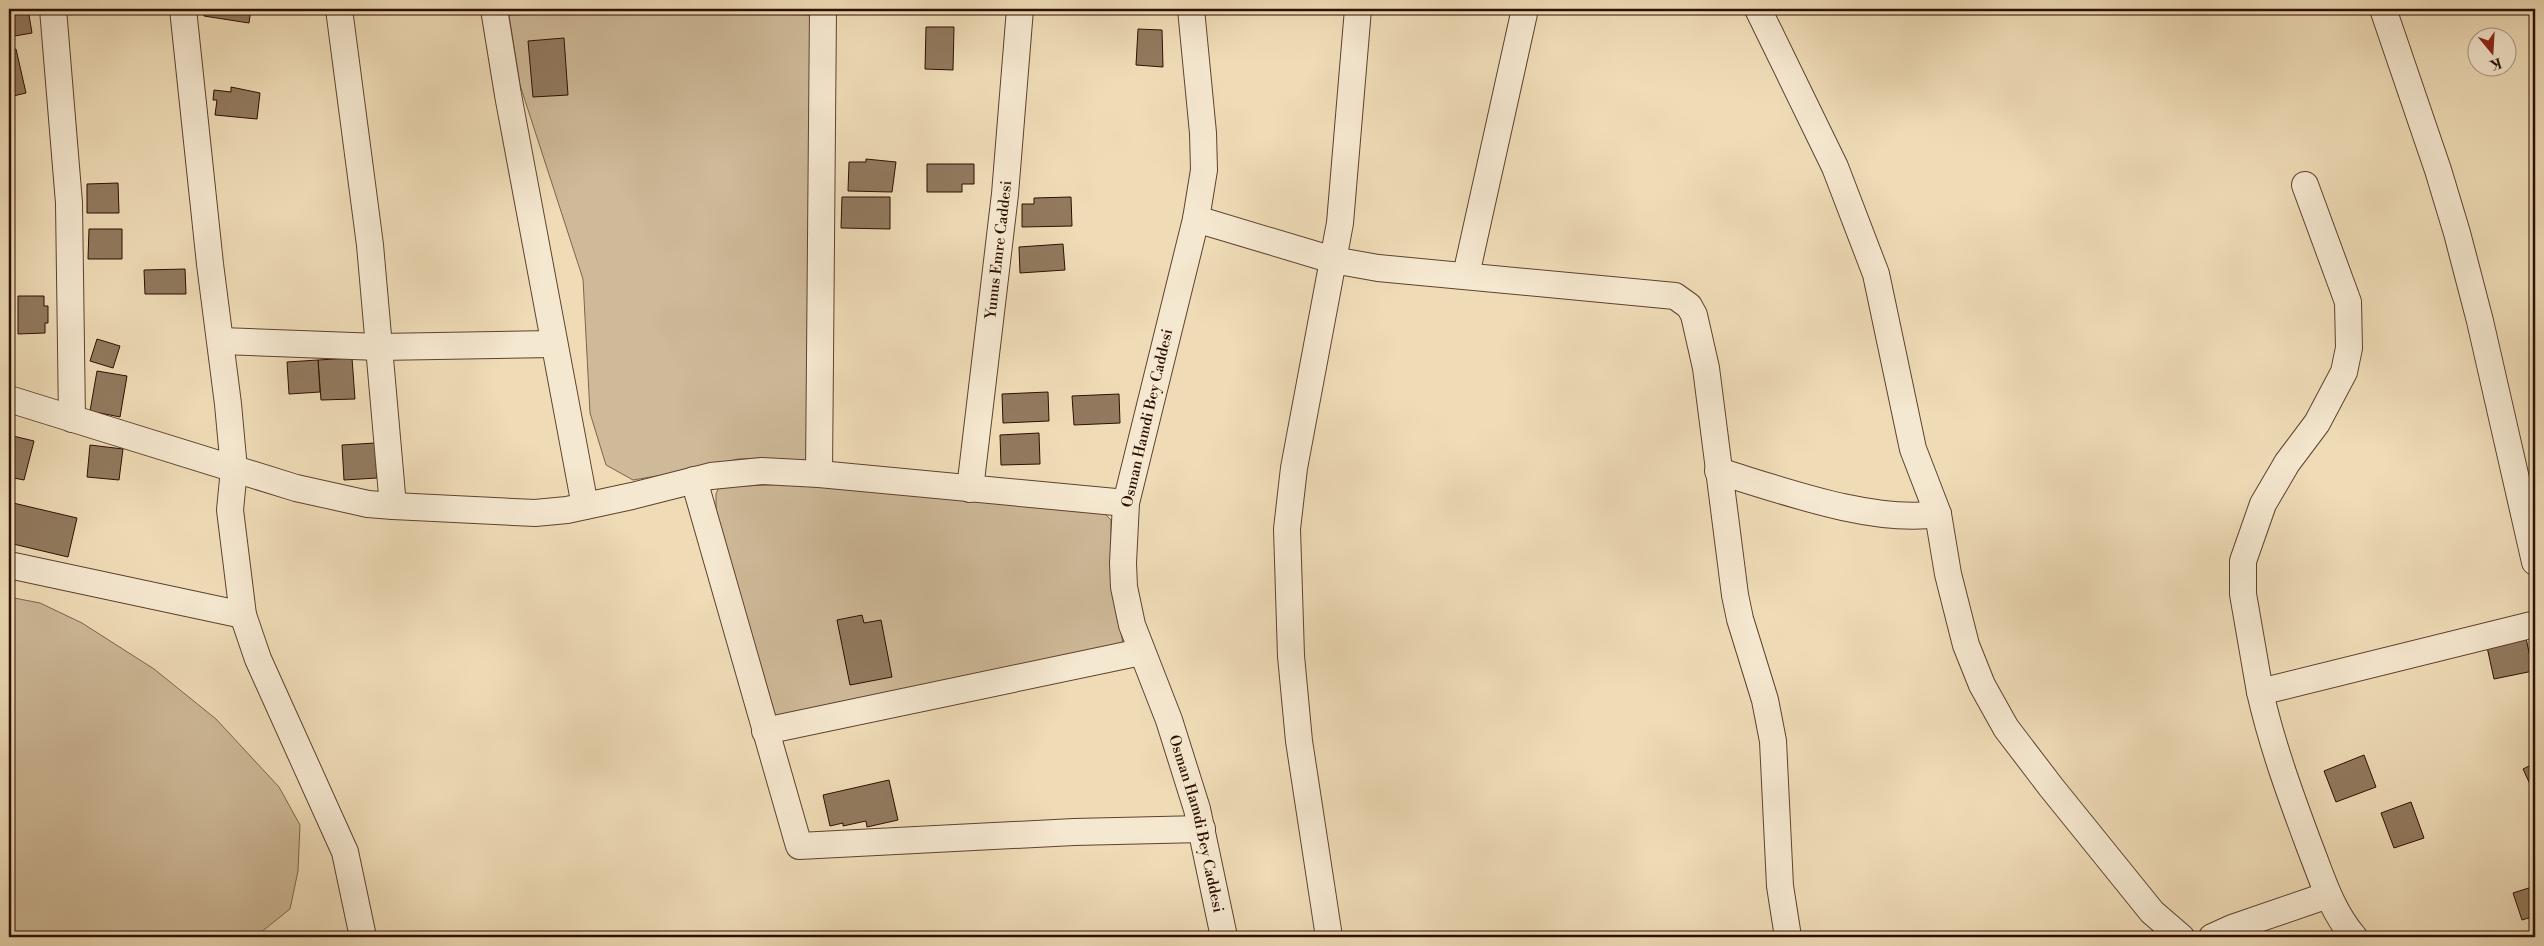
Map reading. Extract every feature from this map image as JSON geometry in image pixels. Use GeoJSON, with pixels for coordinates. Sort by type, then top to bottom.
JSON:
{"type":"FeatureCollection","features":[{"type":"Feature","properties":{"kind":"street"},"geometry":{"type":"LineString","coordinates":[[53,9],[69,203],[72,419]]}},
{"type":"Feature","properties":{"kind":"street"},"geometry":{"type":"LineString","coordinates":[[183,9],[201,188],[221,341],[234,469],[230,510],[243,615],[258,659],[345,852],[362,937]]}},
{"type":"Feature","properties":{"kind":"street"},"geometry":{"type":"LineString","coordinates":[[339,9],[370,245],[393,506]]}},
{"type":"Feature","properties":{"kind":"street"},"geometry":{"type":"LineString","coordinates":[[494,9],[508,95],[585,506]]}},
{"type":"Feature","properties":{"kind":"street"},"geometry":{"type":"LineString","coordinates":[[819,474],[823,9]]}},
{"type":"Feature","properties":{"kind":"street","name":"Yunus Emre Caddesi"},"geometry":{"type":"LineString","coordinates":[[970,488],[1005,194],[1020,9]]}},
{"type":"Feature","properties":{"kind":"street","name":"Osman Hamdi Bey Caddesi"},"geometry":{"type":"LineString","coordinates":[[1191,9],[1204,154],[1196,219],[1126,502],[1124,587],[1141,652],[1168,720],[1191,787],[1202,829],[1224,937]]}},
{"type":"Feature","properties":{"kind":"street"},"geometry":{"type":"LineString","coordinates":[[1329,937],[1299,741],[1291,656],[1287,564],[1288,529],[1294,468],[1333,260],[1344,188],[1358,9]]}},
{"type":"Feature","properties":{"kind":"street"},"geometry":{"type":"LineString","coordinates":[[1466,275],[1525,9]]}},
{"type":"Feature","properties":{"kind":"street"},"geometry":{"type":"LineString","coordinates":[[1758,9],[1834,167],[1876,274],[1913,449],[1938,514],[1948,574],[1966,645],[1982,685],[2006,728],[2051,787],[2152,912],[2180,937]]}},
{"type":"Feature","properties":{"kind":"street"},"geometry":{"type":"LineString","coordinates":[[2383,9],[2438,170],[2457,233],[2480,321],[2535,562]]}},
{"type":"Feature","properties":{"kind":"street"},"geometry":{"type":"LineString","coordinates":[[2305,185],[2348,302],[2349,348],[2341,377],[2317,423],[2287,463],[2263,504],[2243,561],[2243,594],[2260,692],[2278,764],[2328,895],[2339,920],[2354,937]]}},
{"type":"Feature","properties":{"kind":"street"},"geometry":{"type":"LineString","coordinates":[[1196,219],[1333,260],[1378,268],[1466,275],[1582,288],[1665,294],[1682,299],[1689,306],[1698,330],[1706,368],[1718,471],[1740,619],[1765,700],[1772,735],[1780,886],[1788,937]]}},
{"type":"Feature","properties":{"kind":"street"},"geometry":{"type":"LineString","coordinates":[[221,341],[379,347],[554,344]]}},
{"type":"Feature","properties":{"kind":"street"},"geometry":{"type":"LineString","coordinates":[[9,399],[234,469],[339,498],[393,506],[513,513],[553,512],[738,472],[819,474],[1126,502]]}},
{"type":"Feature","properties":{"kind":"street"},"geometry":{"type":"LineString","coordinates":[[1718,471],[1787,492],[1848,507],[1907,516],[1938,514]]}},
{"type":"Feature","properties":{"kind":"street"},"geometry":{"type":"LineString","coordinates":[[694,480],[799,846],[1074,832],[1202,829]]}},
{"type":"Feature","properties":{"kind":"street"},"geometry":{"type":"LineString","coordinates":[[9,565],[243,615]]}},
{"type":"Feature","properties":{"kind":"street"},"geometry":{"type":"LineString","coordinates":[[2260,692],[2535,624]]}},
{"type":"Feature","properties":{"kind":"street"},"geometry":{"type":"LineString","coordinates":[[765,731],[1141,652]]}},
{"type":"Feature","properties":{"kind":"street"},"geometry":{"type":"LineString","coordinates":[[2212,937],[2232,928],[2328,895]]}},
{"type":"Feature","properties":{"kind":"shaded area"},"geometry":{"type":"Polygon","coordinates":[[[688,11],[810,15],[810,269],[807,466],[761,458],[738,459],[686,471],[633,480],[606,465],[590,413],[583,279],[520,85],[509,15],[688,11]]]}},
{"type":"Feature","properties":{"kind":"shaded area"},"geometry":{"type":"Polygon","coordinates":[[[794,484],[1101,510],[1111,520],[1111,586],[1123,643],[773,719],[716,515],[716,494],[719,487],[794,484]]]}},
{"type":"Feature","properties":{"kind":"shaded area"},"geometry":{"type":"Polygon","coordinates":[[[9,597],[40,603],[82,623],[154,669],[216,719],[279,787],[300,825],[298,871],[290,909],[255,937],[9,937],[9,597]]]}},
{"type":"Feature","properties":{"kind":"building"},"geometry":{"type":"Polygon","coordinates":[[[9,9],[28,9],[32,33],[9,37],[9,9]]]}},
{"type":"Feature","properties":{"kind":"building"},"geometry":{"type":"Polygon","coordinates":[[[205,9],[251,9],[249,23],[204,16],[205,9]]]}},
{"type":"Feature","properties":{"kind":"building"},"geometry":{"type":"Polygon","coordinates":[[[926,27],[954,27],[953,70],[925,69],[926,27]]]}},
{"type":"Feature","properties":{"kind":"building"},"geometry":{"type":"Polygon","coordinates":[[[1138,29],[1162,30],[1163,67],[1136,65],[1138,29]]]}},
{"type":"Feature","properties":{"kind":"building"},"geometry":{"type":"Polygon","coordinates":[[[564,38],[568,95],[533,97],[528,41],[564,38]]]}},
{"type":"Feature","properties":{"kind":"building"},"geometry":{"type":"Polygon","coordinates":[[[16,49],[26,93],[9,97],[9,51],[16,49]]]}},
{"type":"Feature","properties":{"kind":"building"},"geometry":{"type":"Polygon","coordinates":[[[231,87],[260,93],[257,119],[215,115],[217,100],[213,100],[214,90],[231,92],[231,87]]]}},
{"type":"Feature","properties":{"kind":"building"},"geometry":{"type":"Polygon","coordinates":[[[866,159],[896,162],[892,192],[848,191],[849,162],[866,162],[866,159]]]}},
{"type":"Feature","properties":{"kind":"building"},"geometry":{"type":"Polygon","coordinates":[[[927,164],[974,164],[974,184],[962,184],[962,192],[927,192],[927,164]]]}},
{"type":"Feature","properties":{"kind":"building"},"geometry":{"type":"Polygon","coordinates":[[[118,183],[119,213],[87,213],[87,184],[118,183]]]}},
{"type":"Feature","properties":{"kind":"building"},"geometry":{"type":"Polygon","coordinates":[[[842,197],[890,197],[890,229],[841,228],[842,197]]]}},
{"type":"Feature","properties":{"kind":"building"},"geometry":{"type":"Polygon","coordinates":[[[1071,197],[1072,226],[1022,227],[1022,204],[1034,204],[1034,198],[1071,197]]]}},
{"type":"Feature","properties":{"kind":"building"},"geometry":{"type":"Polygon","coordinates":[[[89,229],[122,229],[122,259],[88,259],[89,229]]]}},
{"type":"Feature","properties":{"kind":"building"},"geometry":{"type":"Polygon","coordinates":[[[1063,244],[1065,270],[1020,273],[1019,247],[1063,244]]]}},
{"type":"Feature","properties":{"kind":"building"},"geometry":{"type":"Polygon","coordinates":[[[185,269],[186,294],[145,294],[144,270],[185,269]]]}},
{"type":"Feature","properties":{"kind":"building"},"geometry":{"type":"Polygon","coordinates":[[[18,296],[44,296],[44,306],[48,306],[48,323],[45,323],[45,333],[18,334],[18,296]]]}},
{"type":"Feature","properties":{"kind":"building"},"geometry":{"type":"Polygon","coordinates":[[[97,339],[120,346],[113,368],[90,361],[97,339]]]}},
{"type":"Feature","properties":{"kind":"building"},"geometry":{"type":"Polygon","coordinates":[[[352,358],[355,399],[321,400],[318,360],[352,358]]]}},
{"type":"Feature","properties":{"kind":"building"},"geometry":{"type":"Polygon","coordinates":[[[318,360],[320,392],[289,394],[287,362],[318,360]]]}},
{"type":"Feature","properties":{"kind":"building"},"geometry":{"type":"Polygon","coordinates":[[[97,371],[127,376],[120,417],[90,411],[97,371]]]}},
{"type":"Feature","properties":{"kind":"building"},"geometry":{"type":"Polygon","coordinates":[[[1048,392],[1049,421],[1003,423],[1002,394],[1048,392]]]}},
{"type":"Feature","properties":{"kind":"building"},"geometry":{"type":"Polygon","coordinates":[[[1119,394],[1120,423],[1074,425],[1072,396],[1119,394]]]}},
{"type":"Feature","properties":{"kind":"building"},"geometry":{"type":"Polygon","coordinates":[[[1039,433],[1040,464],[1001,465],[1000,435],[1039,433]]]}},
{"type":"Feature","properties":{"kind":"building"},"geometry":{"type":"Polygon","coordinates":[[[9,435],[34,441],[24,480],[9,477],[9,435]]]}},
{"type":"Feature","properties":{"kind":"building"},"geometry":{"type":"Polygon","coordinates":[[[375,443],[377,478],[344,480],[342,445],[375,443]]]}},
{"type":"Feature","properties":{"kind":"building"},"geometry":{"type":"Polygon","coordinates":[[[90,445],[123,449],[119,480],[87,477],[90,445]]]}},
{"type":"Feature","properties":{"kind":"building"},"geometry":{"type":"Polygon","coordinates":[[[9,502],[77,518],[68,557],[9,543],[9,502]]]}},
{"type":"Feature","properties":{"kind":"building"},"geometry":{"type":"Polygon","coordinates":[[[862,615],[864,623],[881,620],[892,677],[850,685],[837,620],[862,615]]]}},
{"type":"Feature","properties":{"kind":"building"},"geometry":{"type":"Polygon","coordinates":[[[2526,638],[2533,671],[2494,679],[2487,647],[2526,638]]]}},
{"type":"Feature","properties":{"kind":"building"},"geometry":{"type":"Polygon","coordinates":[[[2364,755],[2376,787],[2336,802],[2324,771],[2364,755]]]}},
{"type":"Feature","properties":{"kind":"building"},"geometry":{"type":"Polygon","coordinates":[[[2535,763],[2535,795],[2523,769],[2535,763]]]}},
{"type":"Feature","properties":{"kind":"building"},"geometry":{"type":"Polygon","coordinates":[[[889,780],[898,820],[867,827],[866,821],[843,826],[843,823],[830,826],[823,795],[889,780]]]}},
{"type":"Feature","properties":{"kind":"building"},"geometry":{"type":"Polygon","coordinates":[[[2411,802],[2424,838],[2394,848],[2381,813],[2411,802]]]}},
{"type":"Feature","properties":{"kind":"building"},"geometry":{"type":"Polygon","coordinates":[[[2535,886],[2535,916],[2522,920],[2513,893],[2535,886]]]}}]}
